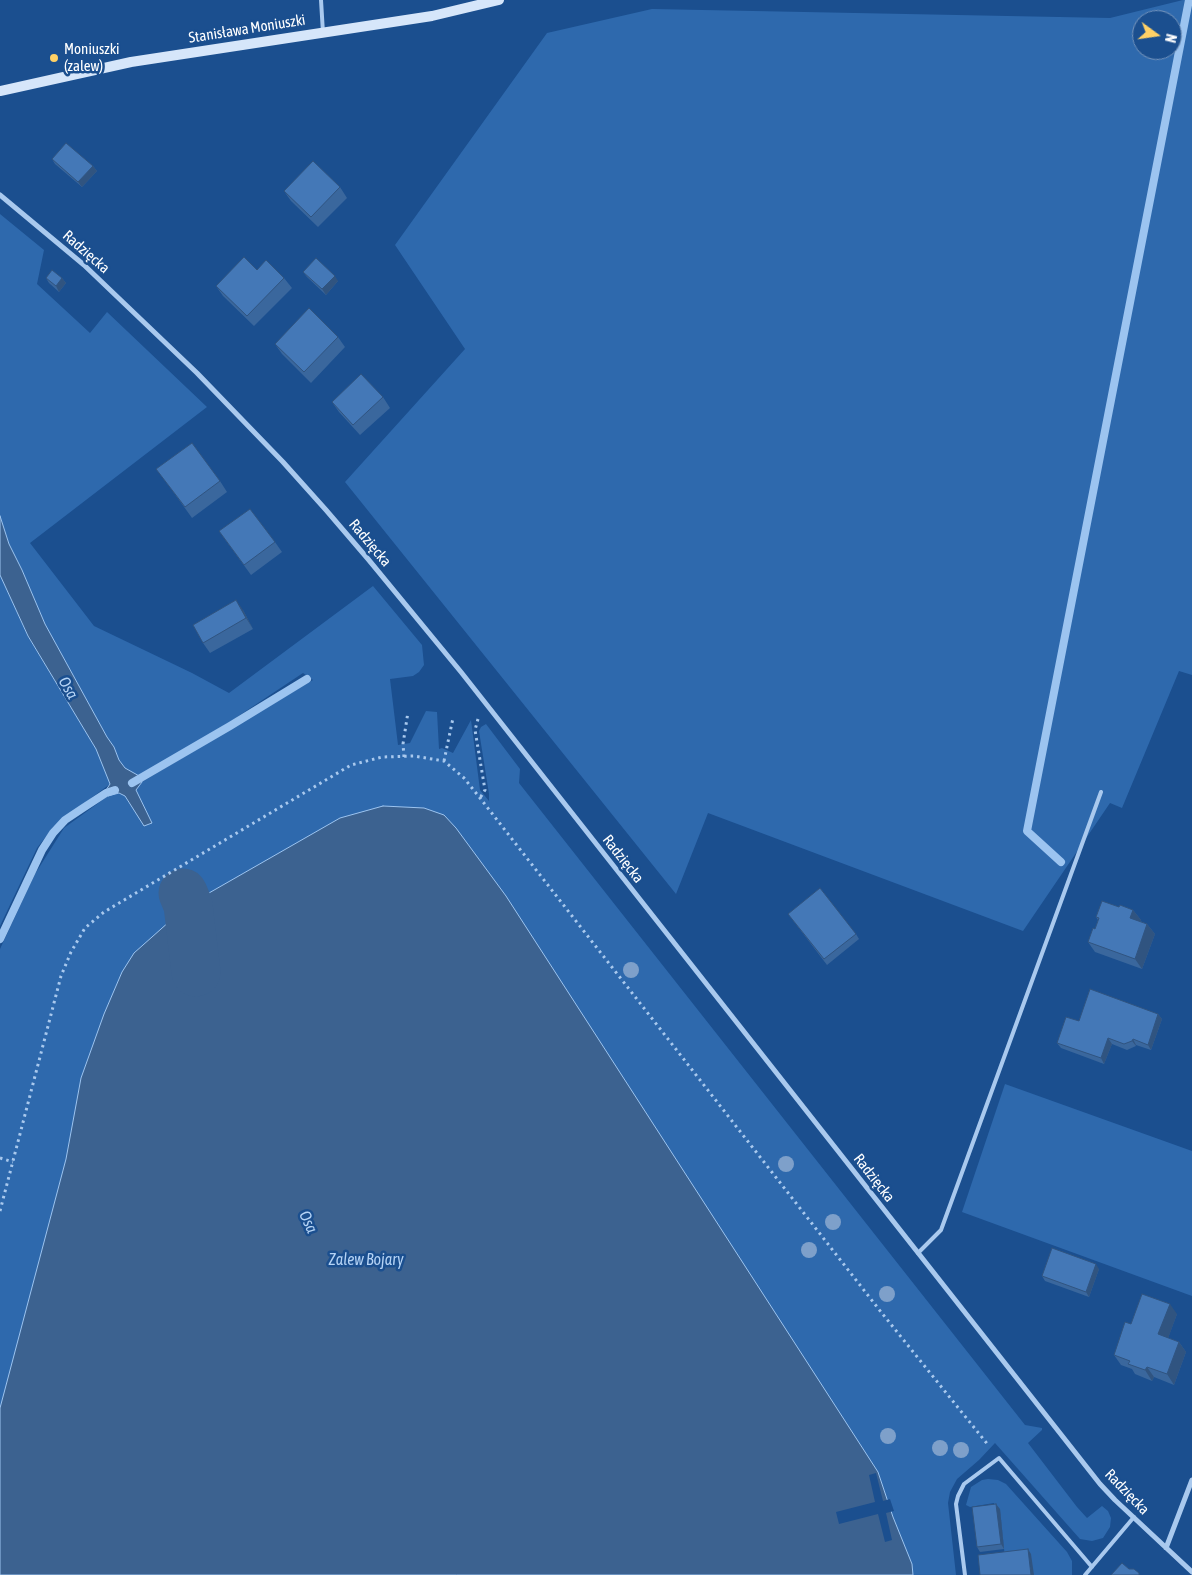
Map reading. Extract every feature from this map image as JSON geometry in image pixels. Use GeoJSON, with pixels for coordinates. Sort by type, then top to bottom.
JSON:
{"type":"FeatureCollection","features":[{"type":"Feature","properties":{"kind":"street","name":"Stanisława Moniuszki"},"geometry":{"type":"LineString","coordinates":[[0,91],[131,62],[432,16],[500,0]]}},
{"type":"Feature","properties":{"kind":"street","name":"Radzięcka"},"geometry":{"type":"LineString","coordinates":[[0,195],[98,278],[197,373],[283,462],[368,558],[444,651],[1100,1484],[1192,1572]]}},
{"type":"Feature","properties":{"kind":"street"},"geometry":{"type":"LineString","coordinates":[[1166,1548],[1192,1480]]}},
{"type":"Feature","properties":{"kind":"lane"},"geometry":{"type":"LineString","coordinates":[[321,0],[323,33]]}},
{"type":"Feature","properties":{"kind":"lane"},"geometry":{"type":"LineString","coordinates":[[918,1253],[941,1230],[1101,792]]}},
{"type":"Feature","properties":{"kind":"lane"},"geometry":{"type":"LineString","coordinates":[[965,1575],[956,1504],[958,1496],[964,1484],[998,1458],[1092,1567]]}},
{"type":"Feature","properties":{"kind":"lane"},"geometry":{"type":"LineString","coordinates":[[1085,1575],[1134,1517]]}},
{"type":"Feature","properties":{"kind":"path"},"geometry":{"type":"LineString","coordinates":[[480,798],[485,790],[475,730],[477,719],[490,710]]}},
{"type":"Feature","properties":{"kind":"path"},"geometry":{"type":"LineString","coordinates":[[404,756],[403,744],[408,712]]}},
{"type":"Feature","properties":{"kind":"path"},"geometry":{"type":"LineString","coordinates":[[444,761],[454,718]]}},
{"type":"Feature","properties":{"kind":"path"},"geometry":{"type":"LineString","coordinates":[[0,1211],[61,976],[71,952],[85,928],[104,912],[351,765],[382,757],[424,756],[444,761],[464,778],[880,1312],[998,1458]]}},
{"type":"Feature","properties":{"kind":"path"},"geometry":{"type":"LineString","coordinates":[[0,1158],[13,1162]]}},
{"type":"Feature","properties":{"kind":"shaded area"},"geometry":{"type":"Polygon","coordinates":[[[1183,0],[1192,0],[1192,675],[1179,671],[1122,808],[1110,803],[1023,931],[708,813],[676,894],[345,482],[465,349],[395,245],[547,33],[652,9],[1110,18],[1132,13],[1132,60],[1182,60],[1182,10],[1142,10],[1183,0]]]}},
{"type":"Feature","properties":{"kind":"shaded area","name":"Zalew Bojary"},"geometry":{"type":"Polygon","coordinates":[[[0,214],[44,250],[37,284],[90,333],[107,312],[207,407],[30,543],[94,626],[229,693],[373,586],[422,645],[424,665],[419,672],[413,676],[390,679],[398,745],[410,743],[426,711],[437,712],[439,749],[442,748],[453,753],[471,720],[480,790],[489,801],[479,731],[486,724],[520,769],[519,783],[1025,1425],[1042,1428],[1028,1443],[1077,1507],[1087,1518],[1102,1506],[1108,1511],[1111,1518],[1110,1527],[1103,1538],[1092,1541],[1080,1539],[995,1443],[957,1479],[950,1492],[948,1503],[956,1575],[0,1575],[0,949],[35,874],[64,828],[108,796],[119,793],[125,796],[129,803],[152,823],[136,790],[142,782],[313,680],[303,673],[141,777],[125,768],[119,760],[114,747],[45,624],[9,544],[0,516],[0,214]]]}},
{"type":"Feature","properties":{"kind":"shaded area"},"geometry":{"type":"Polygon","coordinates":[[[0,575],[28,637],[96,749],[110,784],[54,826],[37,848],[0,926],[0,575]]]}},
{"type":"Feature","properties":{"kind":"shaded area"},"geometry":{"type":"Polygon","coordinates":[[[1005,1084],[1192,1151],[1192,1296],[962,1212],[1005,1084]]]}},
{"type":"Feature","properties":{"kind":"shaded area"},"geometry":{"type":"Polygon","coordinates":[[[982,1480],[998,1480],[1006,1484],[1067,1552],[1072,1561],[1072,1575],[1034,1575],[1005,1558],[1000,1510],[995,1510],[994,1503],[970,1507],[966,1505],[971,1487],[982,1480]]]}},
{"type":"Feature","properties":{"kind":"water"},"geometry":{"type":"Polygon","coordinates":[[[0,516],[9,544],[45,624],[114,747],[119,760],[125,768],[141,777],[142,782],[136,790],[152,823],[144,826],[125,796],[119,793],[108,796],[106,790],[110,784],[96,749],[28,636],[0,575],[0,516]]]}},
{"type":"Feature","properties":{"kind":"water","name":"Zalew Bojary"},"geometry":{"type":"Polygon","coordinates":[[[383,806],[424,808],[444,815],[456,828],[506,896],[878,1472],[893,1517],[912,1564],[913,1575],[0,1575],[0,1408],[66,1159],[81,1078],[104,1014],[122,972],[134,953],[188,905],[340,818],[383,806]]]}},
{"type":"Feature","properties":{"kind":"pier"},"geometry":{"type":"Polygon","coordinates":[[[876,1473],[883,1501],[890,1499],[894,1511],[886,1513],[892,1540],[885,1542],[878,1514],[839,1524],[836,1512],[875,1502],[869,1475],[876,1473]]]}},
{"type":"Feature","properties":{"kind":"building"},"geometry":{"type":"Polygon","coordinates":[[[66,143],[93,166],[78,182],[52,159],[66,143]]]}},
{"type":"Feature","properties":{"kind":"building"},"geometry":{"type":"Polygon","coordinates":[[[313,161],[340,187],[311,217],[284,191],[313,161]]]}},
{"type":"Feature","properties":{"kind":"building"},"geometry":{"type":"Polygon","coordinates":[[[244,257],[257,270],[266,260],[284,278],[247,316],[216,286],[244,257]]]}},
{"type":"Feature","properties":{"kind":"building"},"geometry":{"type":"Polygon","coordinates":[[[316,258],[335,276],[322,289],[303,272],[316,258]]]}},
{"type":"Feature","properties":{"kind":"building"},"geometry":{"type":"Polygon","coordinates":[[[52,270],[62,278],[56,286],[46,278],[52,270]]]}},
{"type":"Feature","properties":{"kind":"building"},"geometry":{"type":"Polygon","coordinates":[[[309,308],[338,337],[304,372],[275,344],[309,308]]]}},
{"type":"Feature","properties":{"kind":"building"},"geometry":{"type":"Polygon","coordinates":[[[361,374],[383,397],[353,425],[332,402],[361,374]]]}},
{"type":"Feature","properties":{"kind":"building"},"geometry":{"type":"Polygon","coordinates":[[[192,443],[220,481],[185,507],[156,469],[192,443]]]}},
{"type":"Feature","properties":{"kind":"building"},"geometry":{"type":"Polygon","coordinates":[[[250,509],[275,542],[244,565],[219,531],[250,509]]]}},
{"type":"Feature","properties":{"kind":"building"},"geometry":{"type":"Polygon","coordinates":[[[236,600],[246,618],[203,643],[193,625],[236,600]]]}},
{"type":"Feature","properties":{"kind":"building"},"geometry":{"type":"Polygon","coordinates":[[[820,888],[856,934],[824,959],[788,914],[820,888]]]}},
{"type":"Feature","properties":{"kind":"building"},"geometry":{"type":"Polygon","coordinates":[[[1102,901],[1133,910],[1130,918],[1147,924],[1135,959],[1088,942],[1099,918],[1096,917],[1102,901]]]}},
{"type":"Feature","properties":{"kind":"building"},"geometry":{"type":"Polygon","coordinates":[[[1090,989],[1158,1014],[1148,1045],[1133,1039],[1124,1044],[1108,1038],[1101,1058],[1057,1043],[1066,1017],[1079,1021],[1090,989]]]}},
{"type":"Feature","properties":{"kind":"building"},"geometry":{"type":"Polygon","coordinates":[[[1052,1248],[1096,1264],[1086,1292],[1042,1276],[1052,1248]]]}},
{"type":"Feature","properties":{"kind":"building"},"geometry":{"type":"Polygon","coordinates":[[[1142,1294],[1170,1304],[1158,1334],[1179,1342],[1167,1374],[1147,1367],[1145,1370],[1128,1364],[1130,1361],[1114,1355],[1125,1322],[1131,1324],[1142,1294]]]}},
{"type":"Feature","properties":{"kind":"building"},"geometry":{"type":"Polygon","coordinates":[[[996,1504],[1001,1544],[977,1547],[972,1507],[996,1504]]]}},
{"type":"Feature","properties":{"kind":"building"},"geometry":{"type":"Polygon","coordinates":[[[1028,1549],[1031,1575],[980,1575],[978,1555],[1028,1549]]]}},
{"type":"Feature","properties":{"kind":"building"},"geometry":{"type":"Polygon","coordinates":[[[1122,1563],[1129,1569],[1134,1569],[1139,1575],[1111,1575],[1122,1563]]]}},
{"type":"Feature","properties":{"kind":"waterway"},"geometry":{"type":"LineString","coordinates":[[1061,862],[1027,831],[1189,0]]}},
{"type":"Feature","properties":{"kind":"waterway"},"geometry":{"type":"LineString","coordinates":[[132,783],[307,679]]}},
{"type":"Feature","properties":{"kind":"waterway"},"geometry":{"type":"LineString","coordinates":[[0,939],[42,850],[53,833],[65,820],[106,793],[115,790]]}},
{"type":"Feature","properties":{"kind":"waterway","name":"Osa"},"geometry":{"type":"LineString","coordinates":[[183,893],[188,905],[196,972]]}},
{"type":"Feature","properties":{"kind":"place","name":"Moniuszki (zalew)"},"geometry":{"type":"Point","coordinates":[54,58]}}]}
